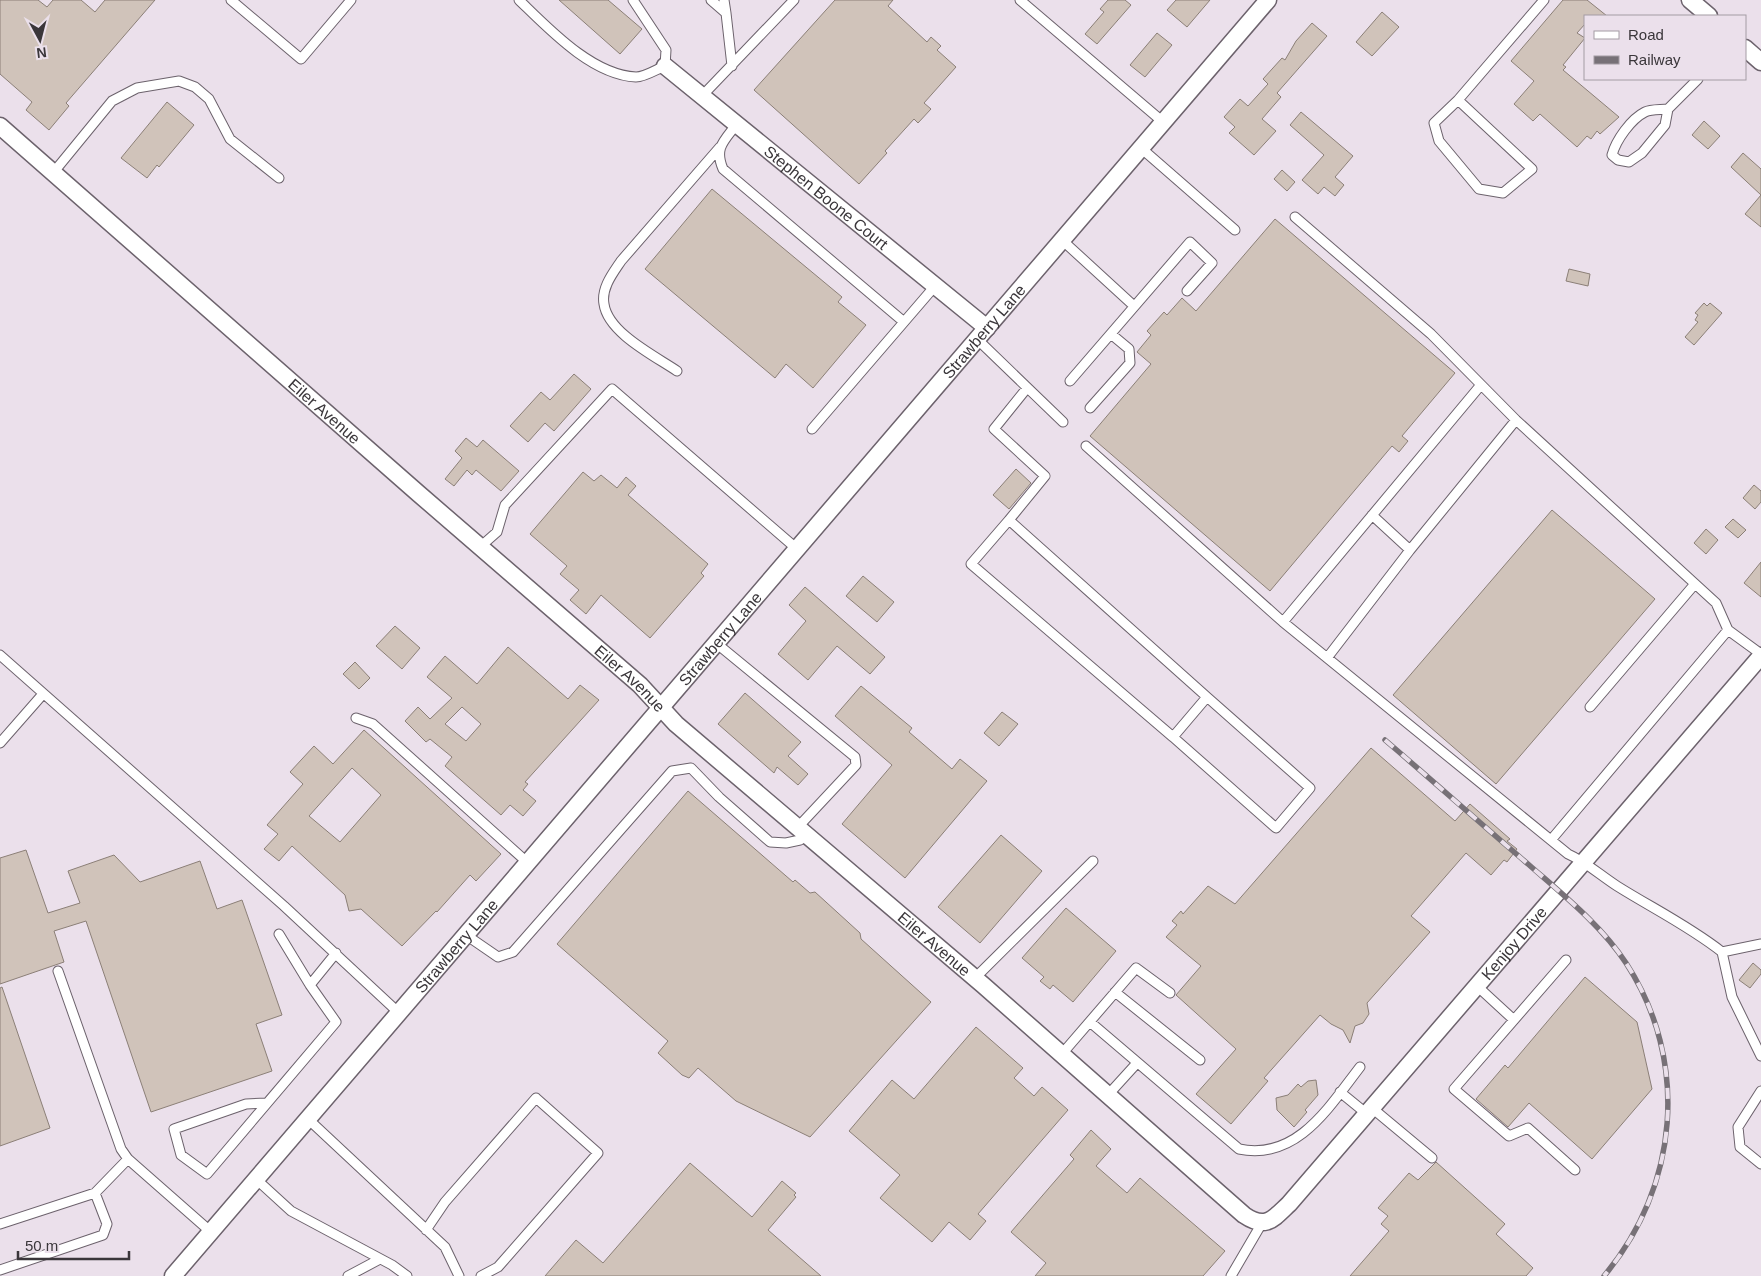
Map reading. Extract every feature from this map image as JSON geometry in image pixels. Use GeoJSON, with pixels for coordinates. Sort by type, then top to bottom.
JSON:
{"type":"FeatureCollection","features":[{"type":"Feature","properties":{"kind":"street","name":"Strawberry Lane"},"geometry":{"type":"LineString","coordinates":[[173,1276],[1268,0]]}},
{"type":"Feature","properties":{"kind":"street"},"geometry":{"type":"LineString","coordinates":[[1690,0],[1708,15]]}},
{"type":"Feature","properties":{"kind":"street"},"geometry":{"type":"LineString","coordinates":[[1746,49],[1761,62]]}},
{"type":"Feature","properties":{"kind":"street","name":"Stephen Boone Court"},"geometry":{"type":"LineString","coordinates":[[665,66],[935,286],[982,334]]}},
{"type":"Feature","properties":{"kind":"street","name":"Eiler Avenue"},"geometry":{"type":"LineString","coordinates":[[0,126],[480,547],[640,684],[676,724],[975,978],[1244,1215],[1262,1223]]}},
{"type":"Feature","properties":{"kind":"street","name":"Kenjoy Drive"},"geometry":{"type":"LineString","coordinates":[[1262,1223],[1274,1218],[1289,1204],[1761,655]]}},
{"type":"Feature","properties":{"kind":"lane"},"geometry":{"type":"LineString","coordinates":[[231,0],[301,59],[350,0]]}},
{"type":"Feature","properties":{"kind":"lane"},"geometry":{"type":"LineString","coordinates":[[520,0],[558,38],[608,71],[638,77],[665,66],[666,50],[633,0]]}},
{"type":"Feature","properties":{"kind":"lane"},"geometry":{"type":"LineString","coordinates":[[711,0],[726,13]]}},
{"type":"Feature","properties":{"kind":"lane"},"geometry":{"type":"LineString","coordinates":[[724,0],[732,66]]}},
{"type":"Feature","properties":{"kind":"lane"},"geometry":{"type":"LineString","coordinates":[[702,96],[794,0]]}},
{"type":"Feature","properties":{"kind":"lane"},"geometry":{"type":"LineString","coordinates":[[1020,0],[1163,122]]}},
{"type":"Feature","properties":{"kind":"lane"},"geometry":{"type":"LineString","coordinates":[[1458,100],[1532,168],[1503,194],[1480,189],[1439,141],[1434,123],[1458,100],[1544,0]]}},
{"type":"Feature","properties":{"kind":"lane"},"geometry":{"type":"LineString","coordinates":[[53,173],[112,101],[137,88],[179,80],[195,87],[209,99],[230,139],[279,178]]}},
{"type":"Feature","properties":{"kind":"lane"},"geometry":{"type":"LineString","coordinates":[[1668,109],[1646,111],[1633,122],[1614,145],[1612,155],[1618,160],[1629,162],[1642,152],[1665,125],[1668,109],[1697,80]]}},
{"type":"Feature","properties":{"kind":"lane"},"geometry":{"type":"LineString","coordinates":[[677,371],[615,327],[604,304],[607,282],[621,261],[720,147],[736,124]]}},
{"type":"Feature","properties":{"kind":"lane"},"geometry":{"type":"LineString","coordinates":[[720,147],[718,158],[723,169],[904,322]]}},
{"type":"Feature","properties":{"kind":"lane"},"geometry":{"type":"LineString","coordinates":[[1141,148],[1235,230]]}},
{"type":"Feature","properties":{"kind":"lane"},"geometry":{"type":"LineString","coordinates":[[1294,217],[1431,334],[1480,386],[1516,420],[1694,585],[1716,603],[1728,630],[1761,655]]}},
{"type":"Feature","properties":{"kind":"lane"},"geometry":{"type":"LineString","coordinates":[[1062,240],[1134,306]]}},
{"type":"Feature","properties":{"kind":"lane"},"geometry":{"type":"LineString","coordinates":[[1070,381],[1190,242],[1212,263],[1186,291]]}},
{"type":"Feature","properties":{"kind":"lane"},"geometry":{"type":"LineString","coordinates":[[812,429],[935,286]]}},
{"type":"Feature","properties":{"kind":"lane"},"geometry":{"type":"LineString","coordinates":[[982,334],[1027,388],[1063,422]]}},
{"type":"Feature","properties":{"kind":"lane"},"geometry":{"type":"LineString","coordinates":[[1090,408],[1130,363],[1128,349],[1111,334]]}},
{"type":"Feature","properties":{"kind":"lane"},"geometry":{"type":"LineString","coordinates":[[1283,622],[1480,386]]}},
{"type":"Feature","properties":{"kind":"lane"},"geometry":{"type":"LineString","coordinates":[[1009,520],[1310,788],[1276,828],[971,564],[1045,476],[994,429],[1027,388]]}},
{"type":"Feature","properties":{"kind":"lane"},"geometry":{"type":"LineString","coordinates":[[480,547],[497,532],[505,505],[612,389],[797,549]]}},
{"type":"Feature","properties":{"kind":"lane"},"geometry":{"type":"LineString","coordinates":[[1327,658],[1410,550],[1516,420]]}},
{"type":"Feature","properties":{"kind":"lane"},"geometry":{"type":"LineString","coordinates":[[1086,446],[1283,622],[1568,854],[1584,861],[1616,885],[1696,932],[1722,952],[1732,996],[1761,1056]]}},
{"type":"Feature","properties":{"kind":"lane"},"geometry":{"type":"LineString","coordinates":[[1372,515],[1410,550]]}},
{"type":"Feature","properties":{"kind":"lane"},"geometry":{"type":"LineString","coordinates":[[1590,707],[1694,585]]}},
{"type":"Feature","properties":{"kind":"lane"},"geometry":{"type":"LineString","coordinates":[[1551,840],[1728,630]]}},
{"type":"Feature","properties":{"kind":"lane"},"geometry":{"type":"LineString","coordinates":[[466,935],[498,957],[513,952],[672,771],[692,768],[719,797],[770,842],[793,842],[856,765],[855,758],[716,643]]}},
{"type":"Feature","properties":{"kind":"lane"},"geometry":{"type":"LineString","coordinates":[[0,655],[336,952],[399,1013]]}},
{"type":"Feature","properties":{"kind":"lane"},"geometry":{"type":"LineString","coordinates":[[0,743],[43,694]]}},
{"type":"Feature","properties":{"kind":"lane"},"geometry":{"type":"LineString","coordinates":[[1173,737],[1207,697]]}},
{"type":"Feature","properties":{"kind":"lane"},"geometry":{"type":"LineString","coordinates":[[356,718],[373,724],[528,863]]}},
{"type":"Feature","properties":{"kind":"lane"},"geometry":{"type":"LineString","coordinates":[[975,978],[1093,860]]}},
{"type":"Feature","properties":{"kind":"lane"},"geometry":{"type":"LineString","coordinates":[[266,1102],[246,1104],[174,1129],[181,1155],[207,1174],[266,1102],[336,1022],[310,985],[279,934]]}},
{"type":"Feature","properties":{"kind":"lane"},"geometry":{"type":"LineString","coordinates":[[1722,952],[1761,944]]}},
{"type":"Feature","properties":{"kind":"lane"},"geometry":{"type":"LineString","coordinates":[[310,985],[336,952]]}},
{"type":"Feature","properties":{"kind":"lane"},"geometry":{"type":"LineString","coordinates":[[1566,960],[1454,1089],[1509,1136],[1528,1128],[1575,1170]]}},
{"type":"Feature","properties":{"kind":"lane"},"geometry":{"type":"LineString","coordinates":[[1061,1055],[1136,968],[1170,993]]}},
{"type":"Feature","properties":{"kind":"lane"},"geometry":{"type":"LineString","coordinates":[[58,971],[116,1138],[128,1159],[211,1232]]}},
{"type":"Feature","properties":{"kind":"lane"},"geometry":{"type":"LineString","coordinates":[[1477,986],[1514,1020]]}},
{"type":"Feature","properties":{"kind":"lane"},"geometry":{"type":"LineString","coordinates":[[1115,992],[1200,1060]]}},
{"type":"Feature","properties":{"kind":"lane"},"geometry":{"type":"LineString","coordinates":[[1090,1022],[1239,1149],[1249,1151],[1278,1148],[1291,1142],[1314,1126],[1360,1067]]}},
{"type":"Feature","properties":{"kind":"lane"},"geometry":{"type":"LineString","coordinates":[[1107,1096],[1137,1063]]}},
{"type":"Feature","properties":{"kind":"lane"},"geometry":{"type":"LineString","coordinates":[[1761,1091],[1738,1126],[1740,1147],[1761,1164]]}},
{"type":"Feature","properties":{"kind":"lane"},"geometry":{"type":"LineString","coordinates":[[1340,1092],[1370,1111],[1432,1158]]}},
{"type":"Feature","properties":{"kind":"lane"},"geometry":{"type":"LineString","coordinates":[[426,1230],[445,1202],[536,1098],[598,1153],[498,1267],[482,1276]]}},
{"type":"Feature","properties":{"kind":"lane"},"geometry":{"type":"LineString","coordinates":[[308,1119],[445,1247],[459,1276]]}},
{"type":"Feature","properties":{"kind":"lane"},"geometry":{"type":"LineString","coordinates":[[0,1224],[95,1194],[128,1159]]}},
{"type":"Feature","properties":{"kind":"lane"},"geometry":{"type":"LineString","coordinates":[[256,1179],[291,1211],[380,1259],[407,1276]]}},
{"type":"Feature","properties":{"kind":"lane"},"geometry":{"type":"LineString","coordinates":[[0,1270],[103,1235],[107,1224],[95,1194]]}},
{"type":"Feature","properties":{"kind":"lane"},"geometry":{"type":"LineString","coordinates":[[1231,1276],[1262,1223]]}},
{"type":"Feature","properties":{"kind":"lane"},"geometry":{"type":"LineString","coordinates":[[348,1276],[380,1259]]}},
{"type":"Feature","properties":{"kind":"building"},"geometry":{"type":"Polygon","coordinates":[[[0,0],[38,0],[47,7],[53,0],[81,0],[95,12],[105,0],[155,0],[66,103],[69,106],[49,130],[26,110],[32,102],[0,74],[0,0]]]}},
{"type":"Feature","properties":{"kind":"building"},"geometry":{"type":"Polygon","coordinates":[[[559,0],[608,0],[642,29],[620,54],[559,0]]]}},
{"type":"Feature","properties":{"kind":"building"},"geometry":{"type":"Polygon","coordinates":[[[835,0],[893,0],[888,6],[927,42],[931,37],[941,46],[937,50],[956,67],[924,103],[931,109],[918,123],[914,119],[859,184],[754,90],[835,0]]]}},
{"type":"Feature","properties":{"kind":"building"},"geometry":{"type":"Polygon","coordinates":[[[1108,0],[1125,0],[1131,5],[1097,44],[1085,34],[1104,12],[1100,9],[1108,0]]]}},
{"type":"Feature","properties":{"kind":"building"},"geometry":{"type":"Polygon","coordinates":[[[1176,0],[1210,0],[1187,27],[1167,10],[1176,0]]]}},
{"type":"Feature","properties":{"kind":"building"},"geometry":{"type":"Polygon","coordinates":[[[1563,0],[1587,0],[1606,15],[1584,15],[1584,25],[1577,33],[1584,39],[1563,65],[1566,67],[1563,70],[1619,117],[1600,134],[1597,131],[1591,139],[1587,136],[1577,147],[1540,114],[1533,121],[1514,104],[1534,81],[1511,61],[1563,0]]]}},
{"type":"Feature","properties":{"kind":"building"},"geometry":{"type":"Polygon","coordinates":[[[1382,12],[1399,27],[1372,56],[1356,42],[1382,12]]]}},
{"type":"Feature","properties":{"kind":"building"},"geometry":{"type":"Polygon","coordinates":[[[1312,23],[1327,36],[1277,93],[1281,97],[1262,119],[1276,131],[1254,155],[1229,133],[1235,127],[1224,117],[1240,99],[1248,106],[1268,84],[1263,79],[1282,58],[1285,60],[1296,41],[1312,23]]]}},
{"type":"Feature","properties":{"kind":"building"},"geometry":{"type":"Polygon","coordinates":[[[1157,33],[1172,45],[1145,77],[1130,65],[1157,33]]]}},
{"type":"Feature","properties":{"kind":"building"},"geometry":{"type":"Polygon","coordinates":[[[167,102],[194,125],[159,167],[157,165],[147,178],[121,158],[167,102]]]}},
{"type":"Feature","properties":{"kind":"building"},"geometry":{"type":"Polygon","coordinates":[[[1301,112],[1353,156],[1335,177],[1344,185],[1335,196],[1324,187],[1318,194],[1302,180],[1324,155],[1290,125],[1301,112]]]}},
{"type":"Feature","properties":{"kind":"building"},"geometry":{"type":"Polygon","coordinates":[[[1704,121],[1720,136],[1708,149],[1692,135],[1704,121]]]}},
{"type":"Feature","properties":{"kind":"building"},"geometry":{"type":"Polygon","coordinates":[[[1743,153],[1761,169],[1761,195],[1731,167],[1743,153]]]}},
{"type":"Feature","properties":{"kind":"building"},"geometry":{"type":"Polygon","coordinates":[[[1282,170],[1295,182],[1287,191],[1274,179],[1282,170]]]}},
{"type":"Feature","properties":{"kind":"building"},"geometry":{"type":"Polygon","coordinates":[[[712,189],[842,297],[838,302],[866,325],[813,388],[786,364],[775,378],[645,269],[712,189]]]}},
{"type":"Feature","properties":{"kind":"building"},"geometry":{"type":"Polygon","coordinates":[[[1761,195],[1761,227],[1745,214],[1761,195]]]}},
{"type":"Feature","properties":{"kind":"building"},"geometry":{"type":"Polygon","coordinates":[[[1275,219],[1455,373],[1402,436],[1408,441],[1399,452],[1392,446],[1270,591],[1090,436],[1151,364],[1137,352],[1151,335],[1147,331],[1164,312],[1167,315],[1182,298],[1196,311],[1275,219]]]}},
{"type":"Feature","properties":{"kind":"building"},"geometry":{"type":"Polygon","coordinates":[[[1569,269],[1590,274],[1588,286],[1566,281],[1569,269]]]}},
{"type":"Feature","properties":{"kind":"building"},"geometry":{"type":"Polygon","coordinates":[[[1704,303],[1707,306],[1710,303],[1722,313],[1694,345],[1685,337],[1698,322],[1695,320],[1698,315],[1695,313],[1704,303]]]}},
{"type":"Feature","properties":{"kind":"building"},"geometry":{"type":"Polygon","coordinates":[[[574,374],[591,389],[554,431],[545,423],[528,442],[510,426],[541,392],[550,400],[574,374]]]}},
{"type":"Feature","properties":{"kind":"building"},"geometry":{"type":"Polygon","coordinates":[[[466,438],[477,447],[483,440],[519,471],[501,491],[476,470],[472,475],[467,470],[454,486],[445,479],[462,458],[455,451],[466,438]]]}},
{"type":"Feature","properties":{"kind":"building"},"geometry":{"type":"Polygon","coordinates":[[[1016,469],[1031,483],[1009,509],[993,495],[1016,469]]]}},
{"type":"Feature","properties":{"kind":"building"},"geometry":{"type":"Polygon","coordinates":[[[583,472],[594,481],[601,475],[617,488],[626,477],[636,486],[628,495],[708,564],[701,573],[704,576],[650,638],[601,595],[586,614],[570,600],[579,590],[560,574],[567,566],[530,534],[583,472]]]}},
{"type":"Feature","properties":{"kind":"building"},"geometry":{"type":"Polygon","coordinates":[[[1754,485],[1761,491],[1761,502],[1755,509],[1743,498],[1754,485]]]}},
{"type":"Feature","properties":{"kind":"building"},"geometry":{"type":"Polygon","coordinates":[[[1552,510],[1655,599],[1496,784],[1393,695],[1552,510]]]}},
{"type":"Feature","properties":{"kind":"building"},"geometry":{"type":"Polygon","coordinates":[[[1733,519],[1746,530],[1738,538],[1725,527],[1733,519]]]}},
{"type":"Feature","properties":{"kind":"building"},"geometry":{"type":"Polygon","coordinates":[[[1706,529],[1718,540],[1706,554],[1694,543],[1706,529]]]}},
{"type":"Feature","properties":{"kind":"building"},"geometry":{"type":"Polygon","coordinates":[[[1761,562],[1761,597],[1744,583],[1761,562]]]}},
{"type":"Feature","properties":{"kind":"building"},"geometry":{"type":"Polygon","coordinates":[[[863,576],[894,602],[877,622],[846,596],[863,576]]]}},
{"type":"Feature","properties":{"kind":"building"},"geometry":{"type":"Polygon","coordinates":[[[805,587],[885,657],[870,674],[837,646],[808,680],[778,654],[806,621],[789,605],[805,587]]]}},
{"type":"Feature","properties":{"kind":"building"},"geometry":{"type":"Polygon","coordinates":[[[395,626],[420,648],[402,669],[376,646],[395,626]]]}},
{"type":"Feature","properties":{"kind":"building"},"geometry":{"type":"Polygon","coordinates":[[[508,647],[568,699],[580,685],[599,700],[525,782],[528,784],[523,790],[536,801],[523,816],[510,805],[501,815],[445,766],[452,757],[430,739],[426,742],[405,721],[418,707],[430,719],[452,698],[427,677],[445,656],[477,684],[508,647]],[[462,707],[445,724],[466,741],[481,724],[462,707]]]}},
{"type":"Feature","properties":{"kind":"building"},"geometry":{"type":"Polygon","coordinates":[[[355,662],[370,678],[359,689],[343,674],[355,662]]]}},
{"type":"Feature","properties":{"kind":"building"},"geometry":{"type":"Polygon","coordinates":[[[861,686],[912,728],[909,732],[952,769],[960,759],[987,781],[905,878],[842,824],[892,765],[835,716],[861,686]]]}},
{"type":"Feature","properties":{"kind":"building"},"geometry":{"type":"Polygon","coordinates":[[[745,693],[801,742],[788,756],[808,774],[798,785],[777,767],[774,773],[718,724],[745,693]]]}},
{"type":"Feature","properties":{"kind":"building"},"geometry":{"type":"Polygon","coordinates":[[[1002,712],[1018,724],[999,746],[984,733],[1002,712]]]}},
{"type":"Feature","properties":{"kind":"building"},"geometry":{"type":"Polygon","coordinates":[[[364,730],[501,854],[476,881],[470,875],[437,912],[402,946],[361,909],[349,911],[345,895],[292,846],[279,861],[264,849],[278,834],[267,825],[303,784],[290,772],[314,746],[333,764],[364,730]],[[352,768],[309,816],[340,842],[381,795],[352,768]]]}},
{"type":"Feature","properties":{"kind":"building"},"geometry":{"type":"Polygon","coordinates":[[[1371,748],[1455,821],[1470,804],[1510,839],[1507,841],[1517,849],[1507,862],[1504,860],[1491,875],[1466,853],[1411,916],[1430,932],[1367,1003],[1369,1014],[1363,1023],[1355,1026],[1350,1043],[1343,1030],[1331,1024],[1320,1015],[1264,1078],[1268,1081],[1231,1124],[1196,1094],[1236,1049],[1176,995],[1201,966],[1166,937],[1177,925],[1172,921],[1181,911],[1183,914],[1208,886],[1235,904],[1371,748]]]}},
{"type":"Feature","properties":{"kind":"building"},"geometry":{"type":"Polygon","coordinates":[[[688,791],[793,882],[795,880],[810,893],[815,892],[860,933],[861,939],[931,1002],[810,1137],[736,1101],[698,1068],[689,1078],[682,1075],[658,1053],[668,1041],[557,944],[688,791]]]}},
{"type":"Feature","properties":{"kind":"building"},"geometry":{"type":"Polygon","coordinates":[[[1001,835],[1042,871],[980,943],[938,907],[1001,835]]]}},
{"type":"Feature","properties":{"kind":"building"},"geometry":{"type":"Polygon","coordinates":[[[26,850],[48,913],[80,903],[68,871],[114,855],[140,882],[200,861],[217,909],[242,900],[282,1015],[256,1024],[272,1071],[151,1112],[86,921],[54,931],[64,962],[0,984],[0,858],[26,850]]]}},
{"type":"Feature","properties":{"kind":"building"},"geometry":{"type":"Polygon","coordinates":[[[1066,908],[1116,951],[1073,1002],[1053,985],[1050,989],[1040,981],[1044,977],[1022,958],[1066,908]]]}},
{"type":"Feature","properties":{"kind":"building"},"geometry":{"type":"Polygon","coordinates":[[[1753,963],[1761,970],[1761,974],[1750,988],[1739,980],[1753,963]]]}},
{"type":"Feature","properties":{"kind":"building"},"geometry":{"type":"Polygon","coordinates":[[[1585,977],[1637,1022],[1652,1089],[1592,1159],[1529,1103],[1508,1127],[1476,1099],[1505,1065],[1508,1068],[1585,977]]]}},
{"type":"Feature","properties":{"kind":"building"},"geometry":{"type":"Polygon","coordinates":[[[2,987],[50,1128],[0,1146],[0,988],[2,987]]]}},
{"type":"Feature","properties":{"kind":"building"},"geometry":{"type":"Polygon","coordinates":[[[976,1027],[1023,1068],[1014,1078],[1034,1096],[1042,1087],[1068,1110],[978,1214],[986,1221],[970,1240],[949,1222],[932,1242],[880,1198],[900,1175],[849,1131],[892,1080],[914,1099],[976,1027]]]}},
{"type":"Feature","properties":{"kind":"building"},"geometry":{"type":"Polygon","coordinates":[[[1316,1080],[1318,1095],[1294,1127],[1277,1110],[1276,1098],[1288,1095],[1298,1084],[1301,1087],[1308,1081],[1316,1080]]]}},
{"type":"Feature","properties":{"kind":"building"},"geometry":{"type":"Polygon","coordinates":[[[1091,1130],[1111,1149],[1096,1166],[1127,1193],[1140,1178],[1225,1251],[1203,1276],[1035,1276],[1046,1263],[1011,1232],[1074,1159],[1070,1155],[1091,1130]]]}},
{"type":"Feature","properties":{"kind":"building"},"geometry":{"type":"Polygon","coordinates":[[[1436,1162],[1505,1224],[1496,1234],[1533,1268],[1526,1276],[1350,1276],[1389,1231],[1381,1224],[1388,1216],[1378,1208],[1409,1173],[1418,1180],[1436,1162]]]}},
{"type":"Feature","properties":{"kind":"building"},"geometry":{"type":"Polygon","coordinates":[[[690,1163],[752,1217],[782,1181],[796,1193],[794,1195],[796,1197],[768,1230],[821,1276],[545,1276],[576,1240],[603,1263],[690,1163]]]}},
{"type":"Feature","properties":{"kind":"railway"},"geometry":{"type":"LineString","coordinates":[[1385,740],[1580,910],[1616,949],[1647,1001],[1660,1041],[1667,1082],[1667,1123],[1661,1164],[1648,1203],[1629,1241],[1604,1276]]}}]}
